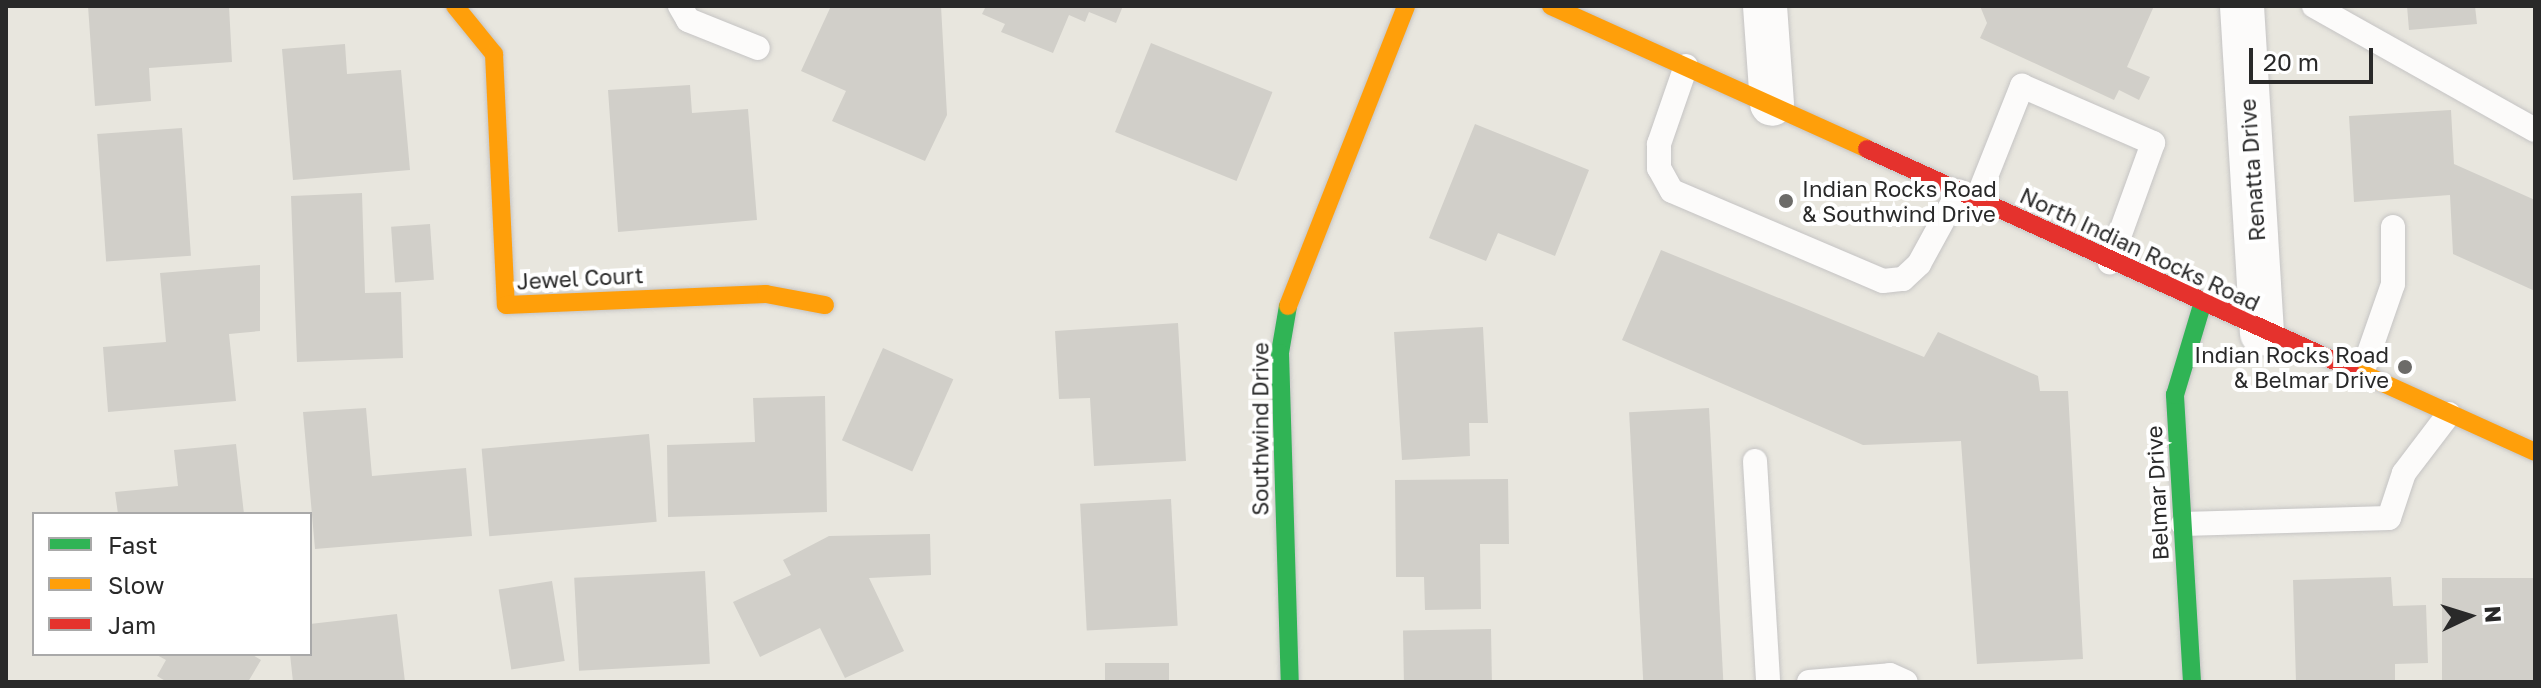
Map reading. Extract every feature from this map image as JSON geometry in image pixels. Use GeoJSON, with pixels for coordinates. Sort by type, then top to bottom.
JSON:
{"type":"FeatureCollection","features":[{"type":"Feature","properties":{"kind":"street","name":"Jewel Court"},"geometry":{"type":"LineString","coordinates":[[455,6],[494,54],[506,305],[766,294],[825,305]]}},
{"type":"Feature","properties":{"kind":"street","name":"Southwind Drive"},"geometry":{"type":"LineString","coordinates":[[1290,682],[1280,353],[1292,283],[1406,6]]}},
{"type":"Feature","properties":{"kind":"street","name":"North Indian Rocks Road"},"geometry":{"type":"LineString","coordinates":[[1551,6],[1772,104],[2262,333],[2529,449]]}},
{"type":"Feature","properties":{"kind":"street"},"geometry":{"type":"LineString","coordinates":[[1765,6],[1772,104]]}},
{"type":"Feature","properties":{"kind":"street","name":"Renatta Drive"},"geometry":{"type":"LineString","coordinates":[[2242,6],[2262,333]]}},
{"type":"Feature","properties":{"kind":"street","name":"Belmar Drive"},"geometry":{"type":"LineString","coordinates":[[2192,682],[2175,395],[2202,305]]}},
{"type":"Feature","properties":{"kind":"lane"},"geometry":{"type":"LineString","coordinates":[[680,6],[688,20],[758,48]]}},
{"type":"Feature","properties":{"kind":"lane"},"geometry":{"type":"LineString","coordinates":[[2314,6],[2535,130]]}},
{"type":"Feature","properties":{"kind":"lane"},"geometry":{"type":"LineString","coordinates":[[1686,66],[1659,144],[1659,168],[1672,191],[1883,281],[1903,279],[1919,264],[1968,195],[2022,86],[2153,143],[2110,262]]}},
{"type":"Feature","properties":{"kind":"lane"},"geometry":{"type":"LineString","coordinates":[[2361,376],[2393,284],[2393,227]]}},
{"type":"Feature","properties":{"kind":"lane"},"geometry":{"type":"LineString","coordinates":[[2183,524],[2389,518],[2404,473],[2449,414]]}},
{"type":"Feature","properties":{"kind":"lane"},"geometry":{"type":"LineString","coordinates":[[2529,449],[2535,424]]}},
{"type":"Feature","properties":{"kind":"lane"},"geometry":{"type":"LineString","coordinates":[[1755,461],[1768,682]]}},
{"type":"Feature","properties":{"kind":"lane"},"geometry":{"type":"LineString","coordinates":[[1809,682],[1890,675],[1906,682]]}},
{"type":"Feature","properties":{"kind":"building"},"geometry":{"type":"Polygon","coordinates":[[[88,6],[229,6],[232,62],[149,68],[151,101],[95,106],[88,6]]]}},
{"type":"Feature","properties":{"kind":"building"},"geometry":{"type":"Polygon","coordinates":[[[831,6],[941,6],[947,115],[925,161],[832,121],[846,91],[801,71],[831,6]]]}},
{"type":"Feature","properties":{"kind":"building"},"geometry":{"type":"Polygon","coordinates":[[[986,6],[1123,6],[1116,23],[1089,12],[1085,22],[1069,15],[1053,53],[1001,32],[1005,24],[982,14],[986,6]]]}},
{"type":"Feature","properties":{"kind":"building"},"geometry":{"type":"Polygon","coordinates":[[[1980,6],[2154,6],[2127,67],[2150,77],[2139,100],[2119,90],[2114,100],[1980,38],[1987,23],[1980,6]]]}},
{"type":"Feature","properties":{"kind":"building"},"geometry":{"type":"Polygon","coordinates":[[[2407,6],[2475,6],[2477,24],[2409,30],[2407,6]]]}},
{"type":"Feature","properties":{"kind":"building"},"geometry":{"type":"Polygon","coordinates":[[[1151,43],[1272,92],[1236,181],[1115,132],[1151,43]]]}},
{"type":"Feature","properties":{"kind":"building"},"geometry":{"type":"Polygon","coordinates":[[[345,44],[347,74],[401,70],[410,170],[293,180],[282,49],[345,44]]]}},
{"type":"Feature","properties":{"kind":"building"},"geometry":{"type":"Polygon","coordinates":[[[690,85],[692,113],[748,109],[757,220],[618,232],[608,90],[690,85]]]}},
{"type":"Feature","properties":{"kind":"building"},"geometry":{"type":"Polygon","coordinates":[[[2451,110],[2454,164],[2535,200],[2535,291],[2453,254],[2450,195],[2354,202],[2349,116],[2451,110]]]}},
{"type":"Feature","properties":{"kind":"building"},"geometry":{"type":"Polygon","coordinates":[[[1475,124],[1589,170],[1555,256],[1498,233],[1486,261],[1429,238],[1475,124]]]}},
{"type":"Feature","properties":{"kind":"building"},"geometry":{"type":"Polygon","coordinates":[[[182,128],[191,256],[106,262],[97,134],[182,128]]]}},
{"type":"Feature","properties":{"kind":"building"},"geometry":{"type":"Polygon","coordinates":[[[362,193],[365,293],[401,292],[403,358],[297,362],[291,196],[362,193]]]}},
{"type":"Feature","properties":{"kind":"building"},"geometry":{"type":"Polygon","coordinates":[[[430,224],[434,280],[395,283],[391,227],[430,224]]]}},
{"type":"Feature","properties":{"kind":"building"},"geometry":{"type":"Polygon","coordinates":[[[1661,250],[1924,357],[1938,332],[2038,376],[2040,391],[2068,391],[2083,659],[1977,664],[1961,441],[1863,445],[1622,340],[1661,250]]]}},
{"type":"Feature","properties":{"kind":"building"},"geometry":{"type":"Polygon","coordinates":[[[260,265],[260,331],[229,334],[236,401],[108,412],[103,347],[166,342],[160,273],[260,265]]]}},
{"type":"Feature","properties":{"kind":"building"},"geometry":{"type":"Polygon","coordinates":[[[1178,323],[1186,461],[1094,466],[1090,398],[1059,399],[1055,331],[1178,323]]]}},
{"type":"Feature","properties":{"kind":"building"},"geometry":{"type":"Polygon","coordinates":[[[1483,327],[1488,423],[1469,423],[1470,456],[1402,460],[1394,332],[1483,327]]]}},
{"type":"Feature","properties":{"kind":"building"},"geometry":{"type":"Polygon","coordinates":[[[883,348],[953,379],[912,472],[842,440],[883,348]]]}},
{"type":"Feature","properties":{"kind":"building"},"geometry":{"type":"Polygon","coordinates":[[[825,396],[827,512],[668,517],[667,445],[755,442],[753,398],[825,396]]]}},
{"type":"Feature","properties":{"kind":"building"},"geometry":{"type":"Polygon","coordinates":[[[366,408],[372,476],[466,468],[472,536],[315,549],[303,412],[366,408]]]}},
{"type":"Feature","properties":{"kind":"building"},"geometry":{"type":"Polygon","coordinates":[[[1709,408],[1723,682],[1643,682],[1629,412],[1709,408]]]}},
{"type":"Feature","properties":{"kind":"building"},"geometry":{"type":"Polygon","coordinates":[[[649,434],[657,522],[489,536],[482,449],[649,434]]]}},
{"type":"Feature","properties":{"kind":"building"},"geometry":{"type":"Polygon","coordinates":[[[236,444],[244,512],[118,512],[115,492],[178,486],[174,450],[236,444]]]}},
{"type":"Feature","properties":{"kind":"building"},"geometry":{"type":"Polygon","coordinates":[[[1508,479],[1509,544],[1480,544],[1481,609],[1425,610],[1424,577],[1396,577],[1395,480],[1508,479]]]}},
{"type":"Feature","properties":{"kind":"building"},"geometry":{"type":"Polygon","coordinates":[[[1171,499],[1178,626],[1087,631],[1080,504],[1171,499]]]}},
{"type":"Feature","properties":{"kind":"building"},"geometry":{"type":"Polygon","coordinates":[[[930,534],[931,575],[869,578],[904,651],[845,678],[820,628],[760,657],[733,602],[791,575],[783,560],[829,536],[930,534]]]}},
{"type":"Feature","properties":{"kind":"building"},"geometry":{"type":"Polygon","coordinates":[[[705,571],[710,664],[579,671],[574,578],[705,571]]]}},
{"type":"Feature","properties":{"kind":"building"},"geometry":{"type":"Polygon","coordinates":[[[2391,577],[2393,606],[2426,605],[2428,663],[2395,664],[2395,682],[2296,682],[2293,580],[2391,577]]]}},
{"type":"Feature","properties":{"kind":"building"},"geometry":{"type":"Polygon","coordinates":[[[2442,578],[2535,578],[2535,682],[2442,682],[2442,578]]]}},
{"type":"Feature","properties":{"kind":"building"},"geometry":{"type":"Polygon","coordinates":[[[552,581],[565,661],[511,669],[499,589],[552,581]]]}},
{"type":"Feature","properties":{"kind":"building"},"geometry":{"type":"Polygon","coordinates":[[[397,614],[405,682],[293,682],[290,656],[312,656],[312,624],[397,614]]]}},
{"type":"Feature","properties":{"kind":"building"},"geometry":{"type":"Polygon","coordinates":[[[1491,629],[1492,682],[1404,682],[1403,631],[1491,629]]]}},
{"type":"Feature","properties":{"kind":"building"},"geometry":{"type":"Polygon","coordinates":[[[159,656],[254,656],[261,660],[248,682],[167,682],[157,676],[166,660],[159,656]]]}},
{"type":"Feature","properties":{"kind":"building"},"geometry":{"type":"Polygon","coordinates":[[[1105,663],[1169,663],[1169,682],[1105,682],[1105,663]]]}},
{"type":"Feature","properties":{"kind":"traffic: fast"},"geometry":{"type":"LineString","coordinates":[[2192,682],[2175,395],[2202,305]]}},
{"type":"Feature","properties":{"kind":"traffic: fast"},"geometry":{"type":"LineString","coordinates":[[1288,306],[1280,353],[1290,682]]}},
{"type":"Feature","properties":{"kind":"traffic: slow"},"geometry":{"type":"LineString","coordinates":[[455,6],[494,54],[506,305],[766,294],[825,305]]}},
{"type":"Feature","properties":{"kind":"traffic: slow"},"geometry":{"type":"LineString","coordinates":[[1288,306],[1406,6]]}},
{"type":"Feature","properties":{"kind":"traffic: slow"},"geometry":{"type":"LineString","coordinates":[[1551,6],[1867,149]]}},
{"type":"Feature","properties":{"kind":"traffic: slow"},"geometry":{"type":"LineString","coordinates":[[2350,368],[2535,452]]}},
{"type":"Feature","properties":{"kind":"traffic: jam"},"geometry":{"type":"LineString","coordinates":[[1867,149],[2350,368]]}},
{"type":"Feature","properties":{"kind":"place","name":"Indian Rocks Road & Southwind Drive"},"geometry":{"type":"Point","coordinates":[1786,201]}},
{"type":"Feature","properties":{"kind":"place","name":"Indian Rocks Road & Belmar Drive"},"geometry":{"type":"Point","coordinates":[2405,367]}}]}
